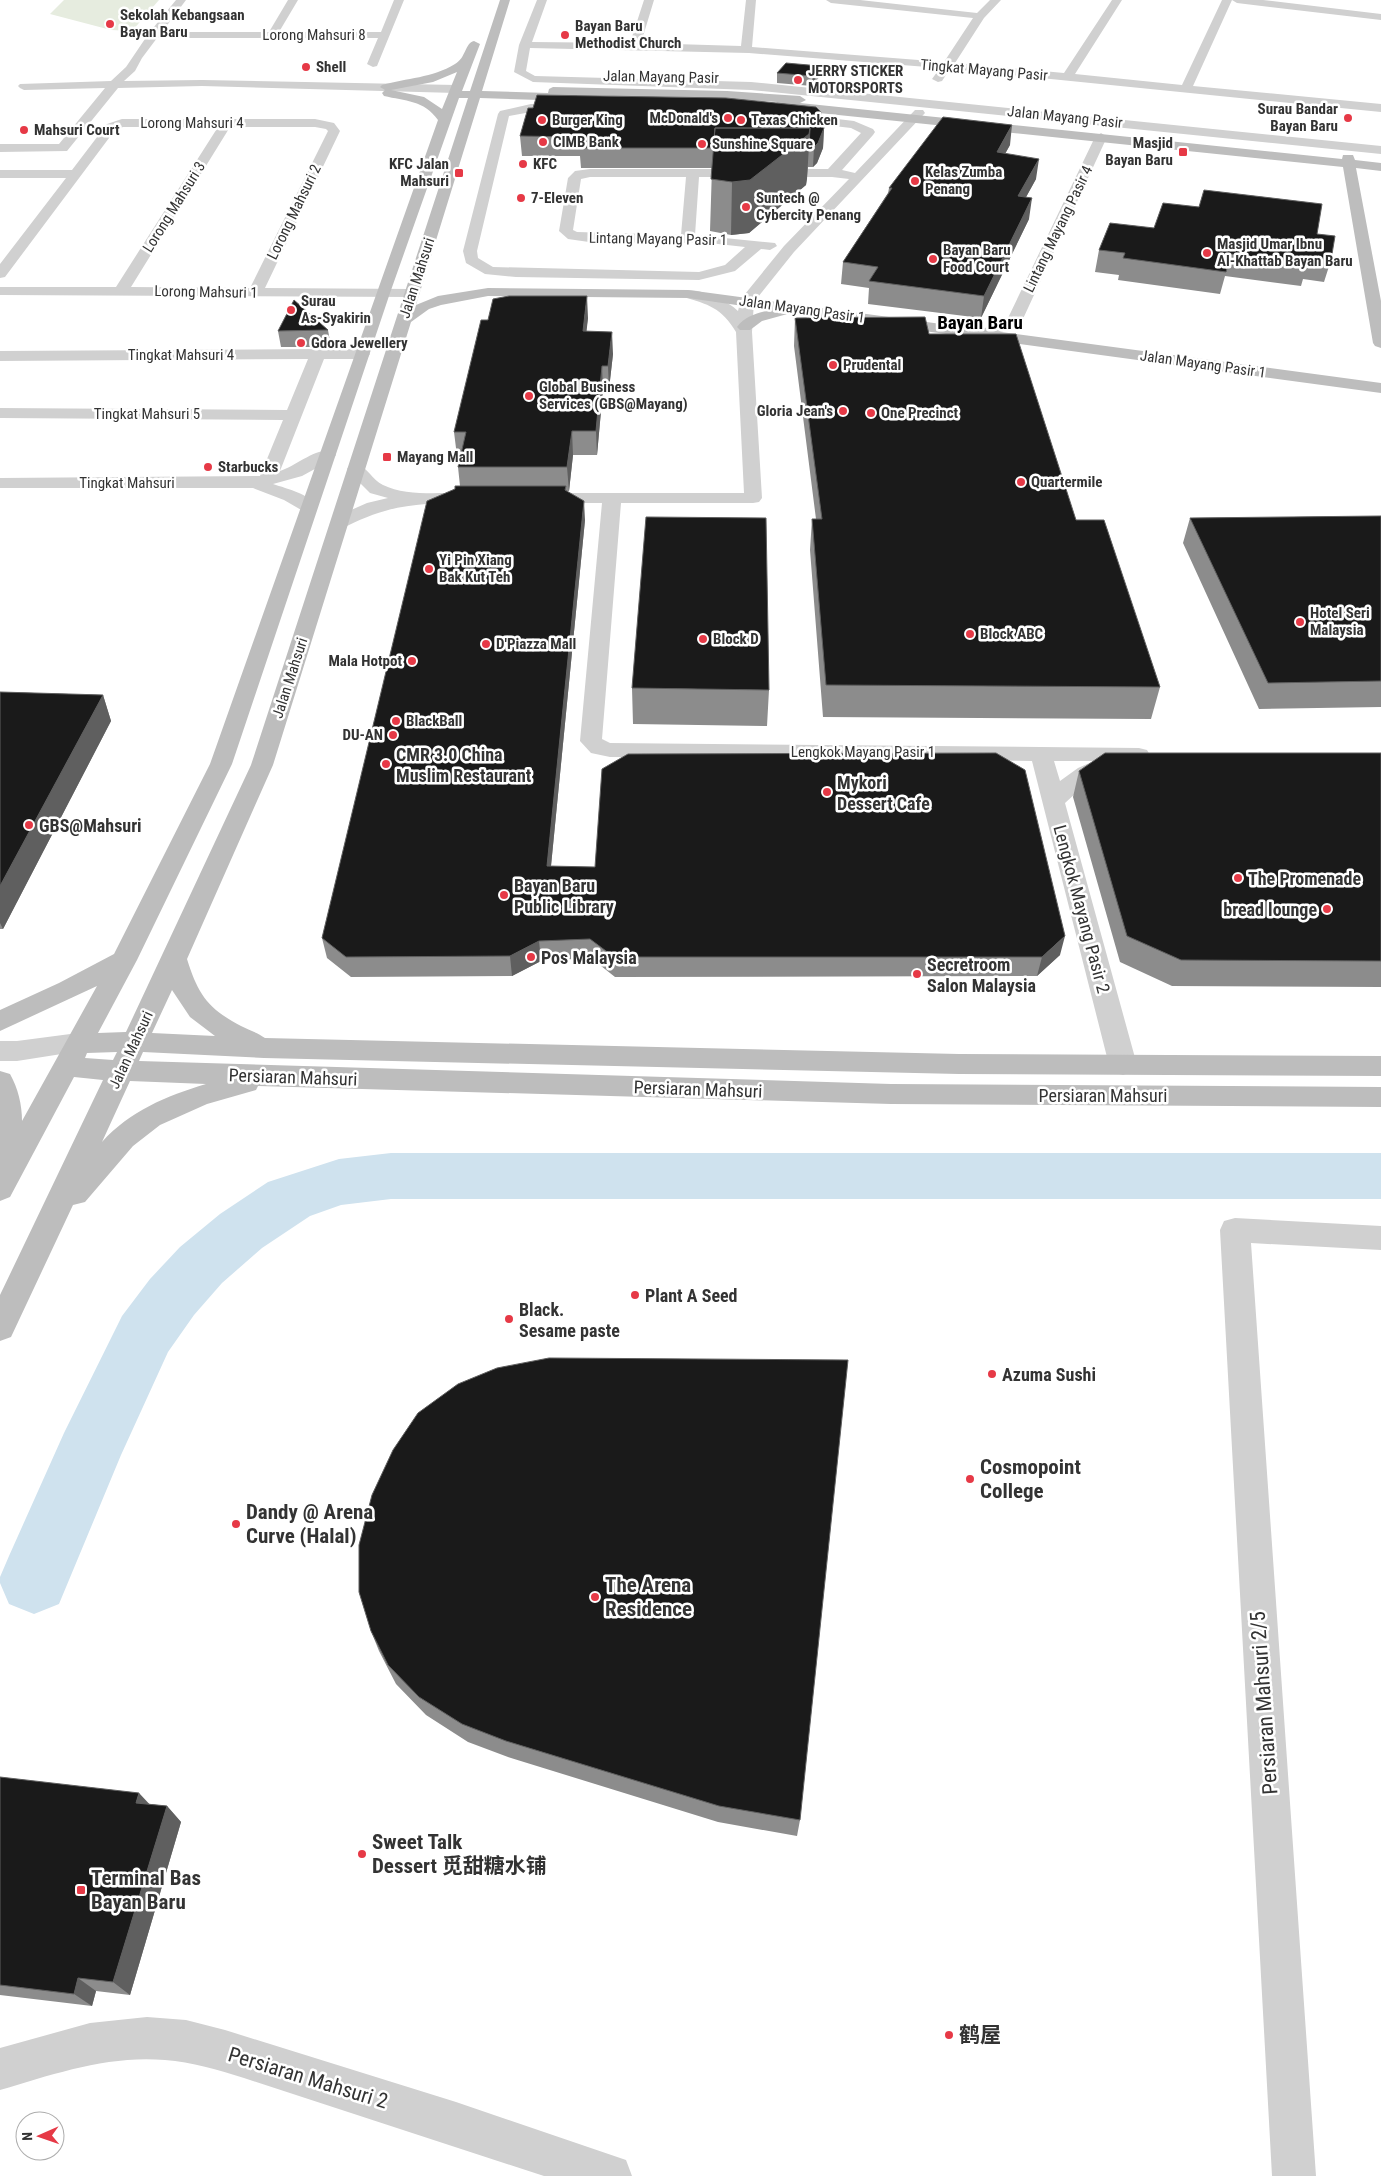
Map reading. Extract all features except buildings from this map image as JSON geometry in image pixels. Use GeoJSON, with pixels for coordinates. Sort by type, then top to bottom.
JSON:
{"type":"FeatureCollection","features":[{"type":"Feature","properties":{"kind":"street"},"geometry":{"type":"LineString","coordinates":[[0,148],[63,148],[122,76],[132,69],[137,57],[181,0]]}},
{"type":"Feature","properties":{"kind":"street"},"geometry":{"type":"LineString","coordinates":[[272,35],[292,0]]}},
{"type":"Feature","properties":{"kind":"street"},"geometry":{"type":"LineString","coordinates":[[372,64],[399,0]]}},
{"type":"Feature","properties":{"kind":"street","name":"Jalan Mahsuri"},"geometry":{"type":"LineString","coordinates":[[0,1328],[122,1071],[262,765],[477,92],[487,71],[505,0]]}},
{"type":"Feature","properties":{"kind":"street"},"geometry":{"type":"LineString","coordinates":[[525,45],[542,0]]}},
{"type":"Feature","properties":{"kind":"street"},"geometry":{"type":"LineString","coordinates":[[635,46],[649,0]]}},
{"type":"Feature","properties":{"kind":"street"},"geometry":{"type":"LineString","coordinates":[[746,50],[751,0]]}},
{"type":"Feature","properties":{"kind":"street"},"geometry":{"type":"LineString","coordinates":[[831,0],[980,16]]}},
{"type":"Feature","properties":{"kind":"street"},"geometry":{"type":"LineString","coordinates":[[526,498],[753,498],[744,329],[746,302],[788,249],[923,103],[980,16],[996,0]]}},
{"type":"Feature","properties":{"kind":"street"},"geometry":{"type":"LineString","coordinates":[[1067,78],[1117,0]]}},
{"type":"Feature","properties":{"kind":"street"},"geometry":{"type":"LineString","coordinates":[[1186,89],[1228,0]]}},
{"type":"Feature","properties":{"kind":"street"},"geometry":{"type":"LineString","coordinates":[[1236,0],[1381,17]]}},
{"type":"Feature","properties":{"kind":"street","name":"Lorong Mahsuri 8"},"geometry":{"type":"LineString","coordinates":[[153,35],[385,35]]}},
{"type":"Feature","properties":{"kind":"street","name":"Jalan Mahsuri"},"geometry":{"type":"LineString","coordinates":[[0,1188],[124,960],[220,764],[383,293],[444,120],[477,35]]}},
{"type":"Feature","properties":{"kind":"street","name":"Tingkat Mayang Pasir"},"geometry":{"type":"LineString","coordinates":[[525,45],[746,50],[946,66],[1381,108]]}},
{"type":"Feature","properties":{"kind":"street","name":"Jalan Mayang Pasir"},"geometry":{"type":"LineString","coordinates":[[525,45],[520,72],[524,75],[543,80],[751,86],[1381,150]]}},
{"type":"Feature","properties":{"kind":"street"},"geometry":{"type":"LineString","coordinates":[[386,90],[444,76],[468,61]]}},
{"type":"Feature","properties":{"kind":"street"},"geometry":{"type":"LineString","coordinates":[[132,69],[137,80],[156,83]]}},
{"type":"Feature","properties":{"kind":"street"},"geometry":{"type":"LineString","coordinates":[[444,120],[438,109],[428,102],[386,90],[256,84],[156,83],[112,88],[35,92],[24,86],[112,88],[298,91],[386,90],[455,91]]}},
{"type":"Feature","properties":{"kind":"street"},"geometry":{"type":"LineString","coordinates":[[505,83],[551,94]]}},
{"type":"Feature","properties":{"kind":"street"},"geometry":{"type":"LineString","coordinates":[[256,84],[262,89],[298,91]]}},
{"type":"Feature","properties":{"kind":"street","name":"Jalan Mayang Pasir"},"geometry":{"type":"LineString","coordinates":[[455,91],[551,94],[727,95],[776,98],[889,110],[923,103],[942,115],[1348,161],[1381,167]]}},
{"type":"Feature","properties":{"kind":"street"},"geometry":{"type":"LineString","coordinates":[[466,126],[474,115],[485,109],[551,94]]}},
{"type":"Feature","properties":{"kind":"street","name":"Jalan Mayang Pasir"},"geometry":{"type":"LineString","coordinates":[[551,94],[677,104],[754,102],[923,103],[1101,137],[1298,157],[1381,162]]}},
{"type":"Feature","properties":{"kind":"street"},"geometry":{"type":"LineString","coordinates":[[587,108],[531,108],[504,114],[470,251],[471,260],[490,271],[516,273],[700,276],[730,268],[758,244]]}},
{"type":"Feature","properties":{"kind":"street"},"geometry":{"type":"LineString","coordinates":[[773,115],[854,125],[870,132],[832,173]]}},
{"type":"Feature","properties":{"kind":"street","name":"Lorong Mahsuri 3"},"geometry":{"type":"LineString","coordinates":[[121,291],[226,123]]}},
{"type":"Feature","properties":{"kind":"street","name":"Lorong Mahsuri 4"},"geometry":{"type":"LineString","coordinates":[[0,274],[112,127],[122,124],[315,123],[330,126],[334,131]]}},
{"type":"Feature","properties":{"kind":"street","name":"Lorong Mahsuri 2"},"geometry":{"type":"LineString","coordinates":[[255,293],[334,131]]}},
{"type":"Feature","properties":{"kind":"street","name":"Lintang Mayang Pasir 4"},"geometry":{"type":"LineString","coordinates":[[1014,321],[1101,137]]}},
{"type":"Feature","properties":{"kind":"street"},"geometry":{"type":"LineString","coordinates":[[1298,157],[1352,178],[1381,172]]}},
{"type":"Feature","properties":{"kind":"street"},"geometry":{"type":"LineString","coordinates":[[1348,161],[1381,343]]}},
{"type":"Feature","properties":{"kind":"street","name":"Lintang Mayang Pasir 1"},"geometry":{"type":"LineString","coordinates":[[788,249],[758,244],[688,239],[589,238],[568,234],[566,231],[577,176],[590,173],[832,173],[856,176]]}},
{"type":"Feature","properties":{"kind":"street"},"geometry":{"type":"LineString","coordinates":[[688,239],[693,173]]}},
{"type":"Feature","properties":{"kind":"street"},"geometry":{"type":"LineString","coordinates":[[0,174],[75,174]]}},
{"type":"Feature","properties":{"kind":"street","name":"Jalan Mayang Pasir 1"},"geometry":{"type":"LineString","coordinates":[[422,265],[438,282],[488,292],[688,294],[1381,388]]}},
{"type":"Feature","properties":{"kind":"street","name":"Lorong Mahsuri 1"},"geometry":{"type":"LineString","coordinates":[[0,291],[413,293]]}},
{"type":"Feature","properties":{"kind":"street","name":"Jalan Mayang Pasir 1"},"geometry":{"type":"LineString","coordinates":[[404,319],[424,306],[438,301],[488,292]]}},
{"type":"Feature","properties":{"kind":"street"},"geometry":{"type":"LineString","coordinates":[[688,294],[707,299],[730,310],[744,329]]}},
{"type":"Feature","properties":{"kind":"street"},"geometry":{"type":"LineString","coordinates":[[744,329],[757,318],[766,314],[802,309]]}},
{"type":"Feature","properties":{"kind":"street"},"geometry":{"type":"LineString","coordinates":[[984,334],[1014,321],[1030,340]]}},
{"type":"Feature","properties":{"kind":"street"},"geometry":{"type":"LineString","coordinates":[[261,481],[293,415],[318,354]]}},
{"type":"Feature","properties":{"kind":"street","name":"Tingkat Mahsuri 4"},"geometry":{"type":"LineString","coordinates":[[0,356],[362,354]]}},
{"type":"Feature","properties":{"kind":"street","name":"Tingkat Mahsuri 5"},"geometry":{"type":"LineString","coordinates":[[0,414],[293,415]]}},
{"type":"Feature","properties":{"kind":"street"},"geometry":{"type":"LineString","coordinates":[[261,481],[296,472],[327,455]]}},
{"type":"Feature","properties":{"kind":"street"},"geometry":{"type":"LineString","coordinates":[[356,469],[376,489],[412,498]]}},
{"type":"Feature","properties":{"kind":"street"},"geometry":{"type":"LineString","coordinates":[[261,481],[309,507]]}},
{"type":"Feature","properties":{"kind":"street","name":"Tingkat Mahsuri"},"geometry":{"type":"LineString","coordinates":[[0,483],[261,481]]}},
{"type":"Feature","properties":{"kind":"street"},"geometry":{"type":"LineString","coordinates":[[340,522],[375,505],[412,498],[488,498]]}},
{"type":"Feature","properties":{"kind":"street","name":"Lengkok Mayang Pasir 1"},"geometry":{"type":"LineString","coordinates":[[612,499],[591,741],[598,748],[610,750],[1164,755]]}},
{"type":"Feature","properties":{"kind":"street","name":"Lengkok Mayang Pasir 2"},"geometry":{"type":"LineString","coordinates":[[1041,754],[1123,1065]]}},
{"type":"Feature","properties":{"kind":"street"},"geometry":{"type":"LineString","coordinates":[[1054,802],[1071,781],[1086,772],[1134,755]]}},
{"type":"Feature","properties":{"kind":"street"},"geometry":{"type":"LineString","coordinates":[[174,959],[184,987],[193,1003],[213,1021],[234,1035],[264,1048]]}},
{"type":"Feature","properties":{"kind":"street"},"geometry":{"type":"LineString","coordinates":[[0,1021],[68,990],[124,960]]}},
{"type":"Feature","properties":{"kind":"street","name":"Persiaran Mahsuri"},"geometry":{"type":"LineString","coordinates":[[8,1051],[72,1054],[134,1042],[264,1048],[939,1063],[1381,1066]]}},
{"type":"Feature","properties":{"kind":"street","name":"Persiaran Mahsuri"},"geometry":{"type":"LineString","coordinates":[[72,1054],[122,1071],[272,1076],[891,1095],[1381,1097]]}},
{"type":"Feature","properties":{"kind":"street"},"geometry":{"type":"LineString","coordinates":[[50,1224],[124,1137],[140,1126],[181,1103],[272,1076]]}},
{"type":"Feature","properties":{"kind":"street"},"geometry":{"type":"LineString","coordinates":[[0,1081],[8,1101],[10,1120],[0,1188]]}},
{"type":"Feature","properties":{"kind":"street","name":"Persiaran Mahsuri 2/5"},"geometry":{"type":"LineString","coordinates":[[1294,2176],[1235,1230],[1381,1238]]}},
{"type":"Feature","properties":{"kind":"street","name":"Persiaran Mahsuri 2"},"geometry":{"type":"LineString","coordinates":[[0,2069],[76,2046],[106,2040],[149,2038],[193,2043],[427,2114],[610,2176]]}},
{"type":"Feature","properties":{"kind":"shaded area","name":"Sekolah Kebangsaan Bayan Baru"},"geometry":{"type":"Polygon","coordinates":[[[64,0],[159,0],[132,31],[111,30],[50,14],[64,0]]]}},
{"type":"Feature","properties":{"kind":"waterway"},"geometry":{"type":"LineString","coordinates":[[34,1580],[88,1454],[144,1335],[172,1297],[201,1265],[241,1231],[289,1199],[339,1182],[391,1176],[1381,1176]]}},
{"type":"Feature","properties":{"kind":"place","name":"Sekolah Kebangsaan Bayan Baru"},"geometry":{"type":"Point","coordinates":[110,24]}},
{"type":"Feature","properties":{"kind":"place","name":"Bayan Baru Methodist Church"},"geometry":{"type":"Point","coordinates":[565,35]}},
{"type":"Feature","properties":{"kind":"place","name":"Shell"},"geometry":{"type":"Point","coordinates":[306,67]}},
{"type":"Feature","properties":{"kind":"place","name":"JERRY STICKER MOTORSPORTS"},"geometry":{"type":"Point","coordinates":[798,80]}},
{"type":"Feature","properties":{"kind":"place","name":"McDonald's"},"geometry":{"type":"Point","coordinates":[728,118]}},
{"type":"Feature","properties":{"kind":"place","name":"Surau Bandar Bayan Baru"},"geometry":{"type":"Point","coordinates":[1348,118]}},
{"type":"Feature","properties":{"kind":"place","name":"Burger King"},"geometry":{"type":"Point","coordinates":[542,120]}},
{"type":"Feature","properties":{"kind":"place","name":"Texas Chicken"},"geometry":{"type":"Point","coordinates":[741,120]}},
{"type":"Feature","properties":{"kind":"place","name":"Mahsuri Court"},"geometry":{"type":"Point","coordinates":[24,130]}},
{"type":"Feature","properties":{"kind":"place","name":"CIMB Bank"},"geometry":{"type":"Point","coordinates":[543,142]}},
{"type":"Feature","properties":{"kind":"place","name":"Sunshine Square"},"geometry":{"type":"Point","coordinates":[702,144]}},
{"type":"Feature","properties":{"kind":"place","name":"Masjid Bayan Baru"},"geometry":{"type":"Point","coordinates":[1183,152]}},
{"type":"Feature","properties":{"kind":"place","name":"KFC"},"geometry":{"type":"Point","coordinates":[523,164]}},
{"type":"Feature","properties":{"kind":"place","name":"KFC Jalan Mahsuri"},"geometry":{"type":"Point","coordinates":[459,173]}},
{"type":"Feature","properties":{"kind":"place","name":"Kelas Zumba Penang"},"geometry":{"type":"Point","coordinates":[915,181]}},
{"type":"Feature","properties":{"kind":"place","name":"7-Eleven"},"geometry":{"type":"Point","coordinates":[521,198]}},
{"type":"Feature","properties":{"kind":"place","name":"Suntech @ Cybercity Penang"},"geometry":{"type":"Point","coordinates":[746,207]}},
{"type":"Feature","properties":{"kind":"place","name":"Masjid Umar Ibnu Al-Khattab Bayan Baru"},"geometry":{"type":"Point","coordinates":[1207,253]}},
{"type":"Feature","properties":{"kind":"place","name":"Bayan Baru Food Court"},"geometry":{"type":"Point","coordinates":[933,259]}},
{"type":"Feature","properties":{"kind":"place","name":"Surau As-Syakirin"},"geometry":{"type":"Point","coordinates":[291,310]}},
{"type":"Feature","properties":{"kind":"place","name":"Gdora Jewellery"},"geometry":{"type":"Point","coordinates":[301,343]}},
{"type":"Feature","properties":{"kind":"place","name":"Prudental"},"geometry":{"type":"Point","coordinates":[833,365]}},
{"type":"Feature","properties":{"kind":"place","name":"Global Business Services (GBS@Mayang)"},"geometry":{"type":"Point","coordinates":[529,396]}},
{"type":"Feature","properties":{"kind":"place","name":"Gloria Jean's"},"geometry":{"type":"Point","coordinates":[843,411]}},
{"type":"Feature","properties":{"kind":"place","name":"One Precinct"},"geometry":{"type":"Point","coordinates":[871,413]}},
{"type":"Feature","properties":{"kind":"place","name":"Mayang Mall"},"geometry":{"type":"Point","coordinates":[387,457]}},
{"type":"Feature","properties":{"kind":"place","name":"Starbucks"},"geometry":{"type":"Point","coordinates":[208,467]}},
{"type":"Feature","properties":{"kind":"place","name":"Quartermile"},"geometry":{"type":"Point","coordinates":[1021,482]}},
{"type":"Feature","properties":{"kind":"place","name":"Yi Pin Xiang Bak Kut Teh"},"geometry":{"type":"Point","coordinates":[429,569]}},
{"type":"Feature","properties":{"kind":"place","name":"Hotel Seri Malaysia"},"geometry":{"type":"Point","coordinates":[1300,622]}},
{"type":"Feature","properties":{"kind":"place","name":"Block ABC"},"geometry":{"type":"Point","coordinates":[970,634]}},
{"type":"Feature","properties":{"kind":"place","name":"Block D"},"geometry":{"type":"Point","coordinates":[703,639]}},
{"type":"Feature","properties":{"kind":"place","name":"D'Piazza Mall"},"geometry":{"type":"Point","coordinates":[486,644]}},
{"type":"Feature","properties":{"kind":"place","name":"Mala Hotpot"},"geometry":{"type":"Point","coordinates":[412,661]}},
{"type":"Feature","properties":{"kind":"place","name":"BlackBall"},"geometry":{"type":"Point","coordinates":[396,721]}},
{"type":"Feature","properties":{"kind":"place","name":"DU-AN"},"geometry":{"type":"Point","coordinates":[393,735]}},
{"type":"Feature","properties":{"kind":"place","name":"CMR 3.0 China Muslim Restaurant"},"geometry":{"type":"Point","coordinates":[386,764]}},
{"type":"Feature","properties":{"kind":"place","name":"Mykori Dessert Cafe"},"geometry":{"type":"Point","coordinates":[827,792]}},
{"type":"Feature","properties":{"kind":"place","name":"GBS@Mahsuri"},"geometry":{"type":"Point","coordinates":[29,825]}},
{"type":"Feature","properties":{"kind":"place","name":"The Promenade"},"geometry":{"type":"Point","coordinates":[1238,878]}},
{"type":"Feature","properties":{"kind":"place","name":"Bayan Baru Public Library"},"geometry":{"type":"Point","coordinates":[504,895]}},
{"type":"Feature","properties":{"kind":"place","name":"bread lounge"},"geometry":{"type":"Point","coordinates":[1327,909]}},
{"type":"Feature","properties":{"kind":"place","name":"Pos Malaysia"},"geometry":{"type":"Point","coordinates":[531,957]}},
{"type":"Feature","properties":{"kind":"place","name":"Secretroom Salon Malaysia"},"geometry":{"type":"Point","coordinates":[917,974]}},
{"type":"Feature","properties":{"kind":"place","name":"Plant A Seed"},"geometry":{"type":"Point","coordinates":[635,1295]}},
{"type":"Feature","properties":{"kind":"place","name":"Black. Sesame paste"},"geometry":{"type":"Point","coordinates":[509,1319]}},
{"type":"Feature","properties":{"kind":"place","name":"Azuma Sushi"},"geometry":{"type":"Point","coordinates":[992,1374]}},
{"type":"Feature","properties":{"kind":"place","name":"Cosmopoint College"},"geometry":{"type":"Point","coordinates":[970,1479]}},
{"type":"Feature","properties":{"kind":"place","name":"Dandy @ Arena Curve (Halal)"},"geometry":{"type":"Point","coordinates":[236,1524]}},
{"type":"Feature","properties":{"kind":"place","name":"The Arena Residence"},"geometry":{"type":"Point","coordinates":[595,1597]}},
{"type":"Feature","properties":{"kind":"place","name":"Sweet Talk Dessert 觅甜糖水铺"},"geometry":{"type":"Point","coordinates":[362,1854]}},
{"type":"Feature","properties":{"kind":"place","name":"Terminal Bas Bayan Baru"},"geometry":{"type":"Point","coordinates":[81,1890]}},
{"type":"Feature","properties":{"kind":"place","name":"鹤屋"},"geometry":{"type":"Point","coordinates":[949,2035]}},
{"type":"Feature","properties":{"kind":"district","name":"Bayan Baru"},"geometry":{"type":"Point","coordinates":[980,322]}}]}
